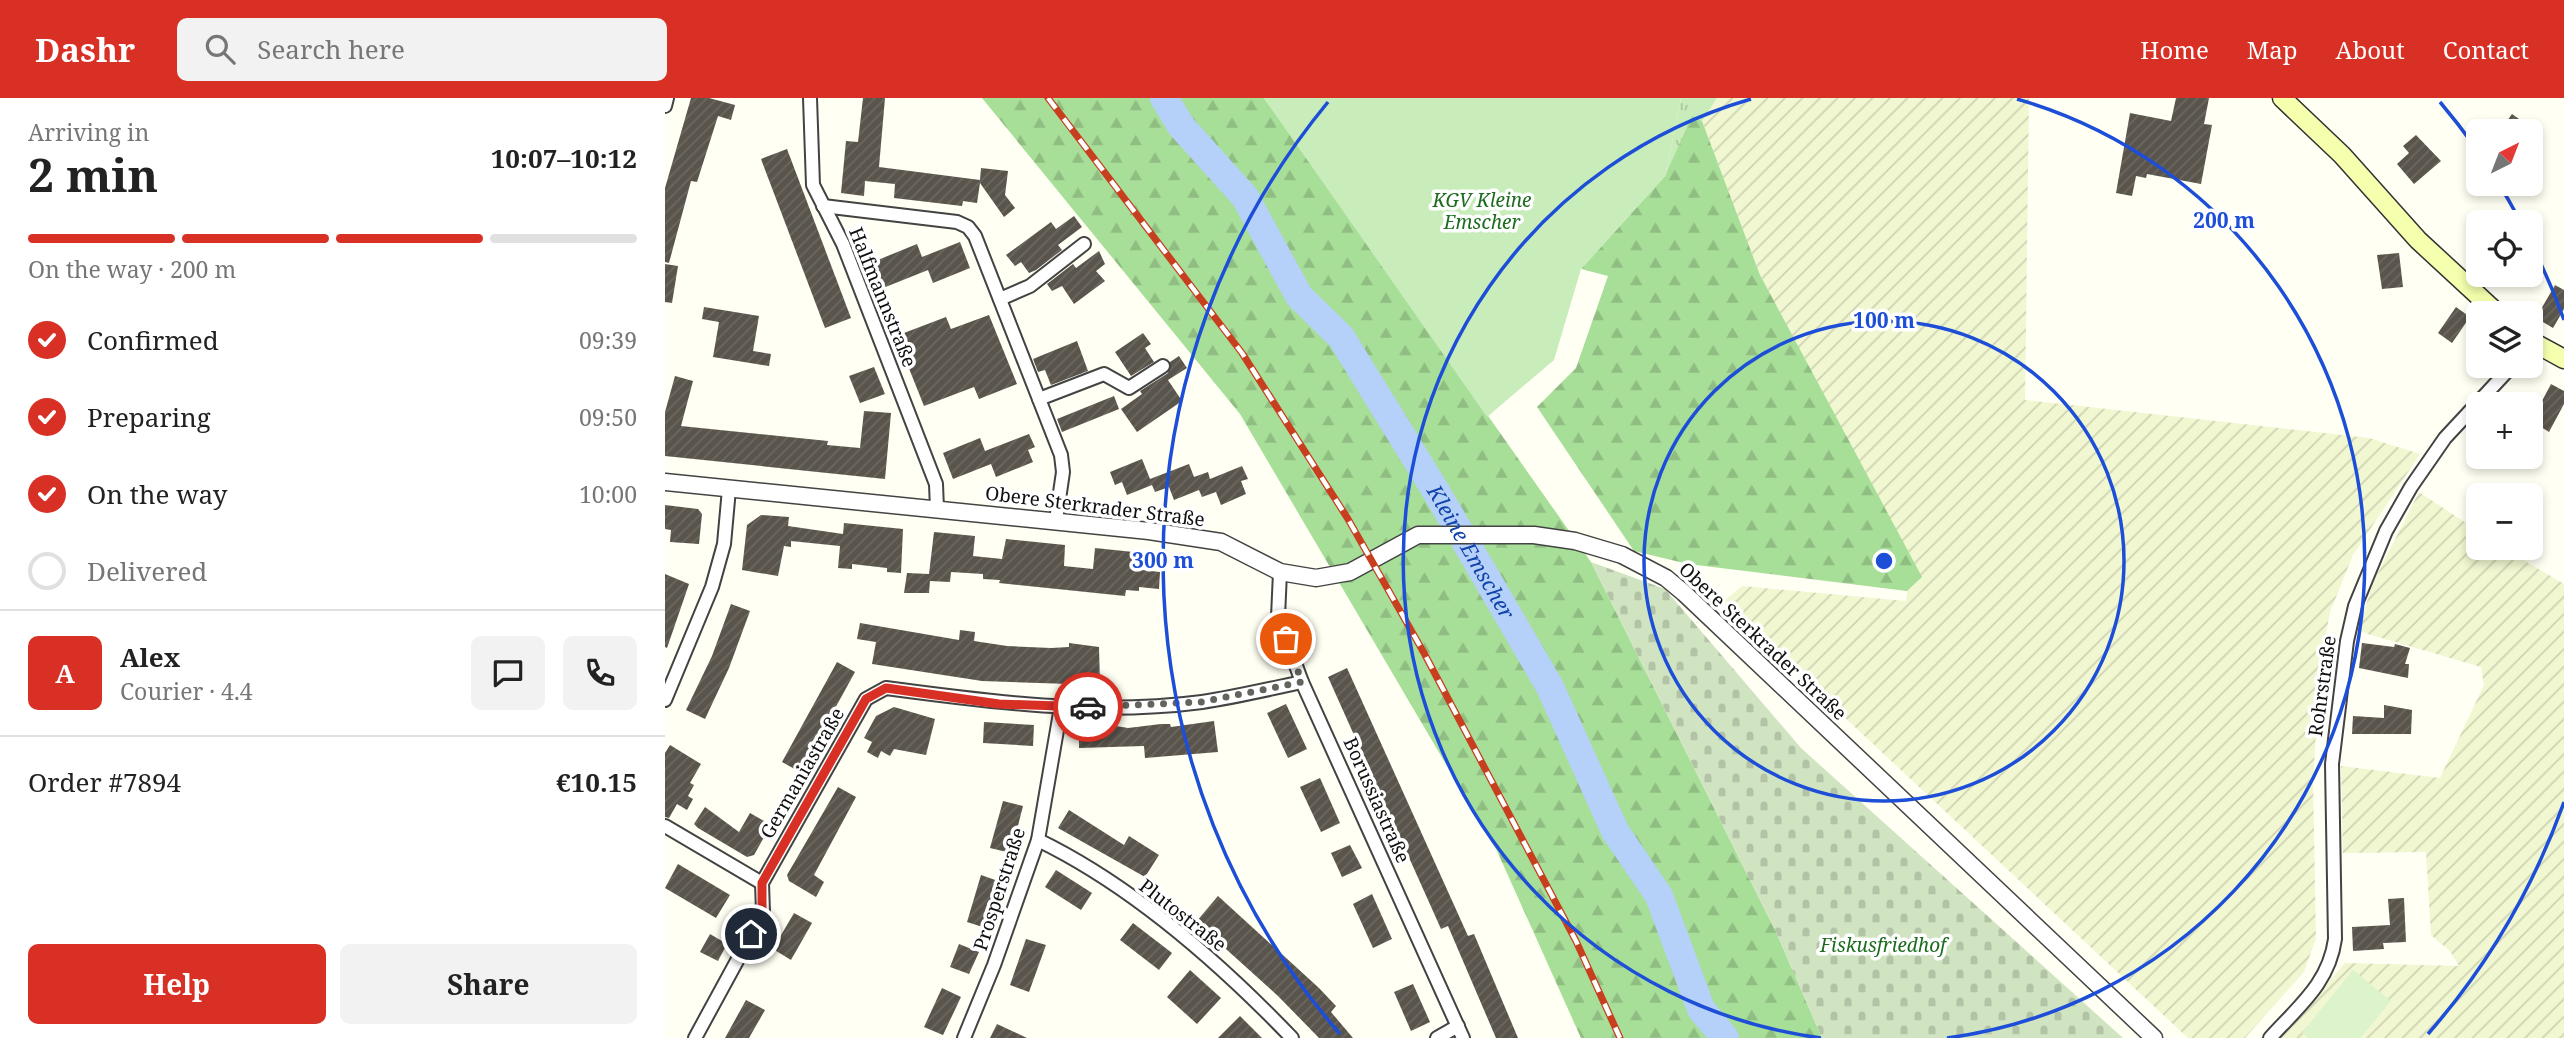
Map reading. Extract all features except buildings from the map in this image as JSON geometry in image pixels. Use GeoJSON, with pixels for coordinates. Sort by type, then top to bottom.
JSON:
{"type":"FeatureCollection","features":[{"type":"Feature","properties":{"kind":"main road"},"geometry":{"type":"LineString","coordinates":[[2282,98],[2342,155],[2418,240],[2484,301]]}},
{"type":"Feature","properties":{"kind":"main road"},"geometry":{"type":"LineString","coordinates":[[2543,349],[2564,359]]}},
{"type":"Feature","properties":{"kind":"street"},"geometry":{"type":"LineString","coordinates":[[665,106],[667,98]]}},
{"type":"Feature","properties":{"kind":"street","name":"Halfmannstraße"},"geometry":{"type":"LineString","coordinates":[[810,98],[813,185],[843,244],[936,484],[937,509]]}},
{"type":"Feature","properties":{"kind":"street"},"geometry":{"type":"LineString","coordinates":[[823,206],[957,222],[968,227],[975,236],[1061,455],[1063,472],[1056,520]]}},
{"type":"Feature","properties":{"kind":"street"},"geometry":{"type":"LineString","coordinates":[[999,299],[1030,286],[1084,244]]}},
{"type":"Feature","properties":{"kind":"street"},"geometry":{"type":"LineString","coordinates":[[1039,399],[1104,373],[1129,388],[1163,366]]}},
{"type":"Feature","properties":{"kind":"street","name":"Rohrstraße"},"geometry":{"type":"LineString","coordinates":[[2270,1038],[2315,989],[2332,959],[2335,939],[2332,764],[2347,641],[2355,607],[2386,531],[2411,487],[2445,438],[2500,378]]}},
{"type":"Feature","properties":{"kind":"street","name":"Obere Sterkrader Straße"},"geometry":{"type":"LineString","coordinates":[[665,482],[1056,520],[1221,542],[1280,572],[1316,578],[1350,572],[1418,536],[1509,533],[1575,541],[1622,555],[1667,578],[2154,1038]]}},
{"type":"Feature","properties":{"kind":"street"},"geometry":{"type":"LineString","coordinates":[[665,701],[712,587],[724,544],[729,489]]}},
{"type":"Feature","properties":{"kind":"street","name":"Borussiastraße"},"geometry":{"type":"LineString","coordinates":[[1280,572],[1278,617],[1302,682],[1461,1032]]}},
{"type":"Feature","properties":{"kind":"street","name":"Germaniastraße"},"geometry":{"type":"LineString","coordinates":[[695,1038],[762,913],[762,883],[866,699],[875,691],[886,688],[999,704],[1061,707],[1201,702],[1302,682]]}},
{"type":"Feature","properties":{"kind":"street","name":"Prosperstraße"},"geometry":{"type":"LineString","coordinates":[[964,1038],[994,965],[1038,840],[1061,707]]}},
{"type":"Feature","properties":{"kind":"street"},"geometry":{"type":"LineString","coordinates":[[665,826],[762,883]]}},
{"type":"Feature","properties":{"kind":"street","name":"Plutostraße"},"geometry":{"type":"LineString","coordinates":[[1038,840],[1120,891],[1193,946],[1249,993],[1292,1038]]}},
{"type":"Feature","properties":{"kind":"street"},"geometry":{"type":"LineString","coordinates":[[1437,1038],[1461,1032]]}},
{"type":"Feature","properties":{"kind":"green space"},"geometry":{"type":"Polygon","coordinates":[[[982,98],[1264,98],[1591,562],[1776,932],[1822,1038],[1581,1038],[1497,851],[1240,414],[982,98]]]}},
{"type":"Feature","properties":{"kind":"green space","name":"KGV Kleine Emscher"},"geometry":{"type":"Polygon","coordinates":[[[1264,98],[1681,98],[1665,176],[1581,269],[1554,360],[1487,417],[1264,98]]]}},
{"type":"Feature","properties":{"kind":"green space"},"geometry":{"type":"Polygon","coordinates":[[[1681,98],[1717,98],[1702,121],[1693,117],[1665,176],[1681,98]]]}},
{"type":"Feature","properties":{"kind":"green space"},"geometry":{"type":"Polygon","coordinates":[[[1717,98],[2029,98],[2025,400],[2369,438],[2420,454],[2353,555],[2330,612],[2320,666],[2313,782],[2316,938],[2304,972],[2245,1038],[2188,1038],[1722,603],[1742,586],[1906,601],[1907,591],[1921,577],[1760,275],[1702,121],[1717,98]]]}},
{"type":"Feature","properties":{"kind":"green space"},"geometry":{"type":"Polygon","coordinates":[[[1692,116],[1702,121],[1760,275],[1922,577],[1907,591],[1688,564],[1634,551],[1537,407],[1576,368],[1608,276],[1581,269],[1665,176],[1692,116]]]}},
{"type":"Feature","properties":{"kind":"green space"},"geometry":{"type":"Polygon","coordinates":[[[2419,492],[2466,523],[2466,560],[2523,560],[2564,584],[2564,1038],[2280,1038],[2345,963],[2459,966],[2450,951],[2431,935],[2426,852],[2343,853],[2341,766],[2440,778],[2484,685],[2481,667],[2358,631],[2372,585],[2419,492]]]}},
{"type":"Feature","properties":{"kind":"green space","name":"Fiskusfriedhof"},"geometry":{"type":"Polygon","coordinates":[[[1591,562],[1665,589],[1801,748],[2123,1038],[1822,1038],[1776,932],[1591,562]]]}},
{"type":"Feature","properties":{"kind":"green space"},"geometry":{"type":"Polygon","coordinates":[[[2353,970],[2391,1001],[2360,1038],[2309,1038],[2302,1033],[2353,970]]]}},
{"type":"Feature","properties":{"kind":"waterway","name":"Kleine Emscher"},"geometry":{"type":"LineString","coordinates":[[1164,98],[1181,126],[1245,197],[1299,296],[1341,337],[1437,493],[1550,687],[1615,831],[1659,896],[1701,1009],[1725,1038]]}},
{"type":"Feature","properties":{"kind":"railway"},"geometry":{"type":"LineString","coordinates":[[1048,98],[1242,353],[1348,519],[1424,653],[1576,941],[1620,1038]]}},
{"type":"Feature","properties":{"kind":"way so far"},"geometry":{"type":"LineString","coordinates":[[1088,707],[1201,702],[1302,682],[1286,639]]}},
{"type":"Feature","properties":{"kind":"route"},"geometry":{"type":"LineString","coordinates":[[751,934],[762,913],[762,883],[866,699],[875,691],[886,688],[999,704],[1088,707]]}}]}
